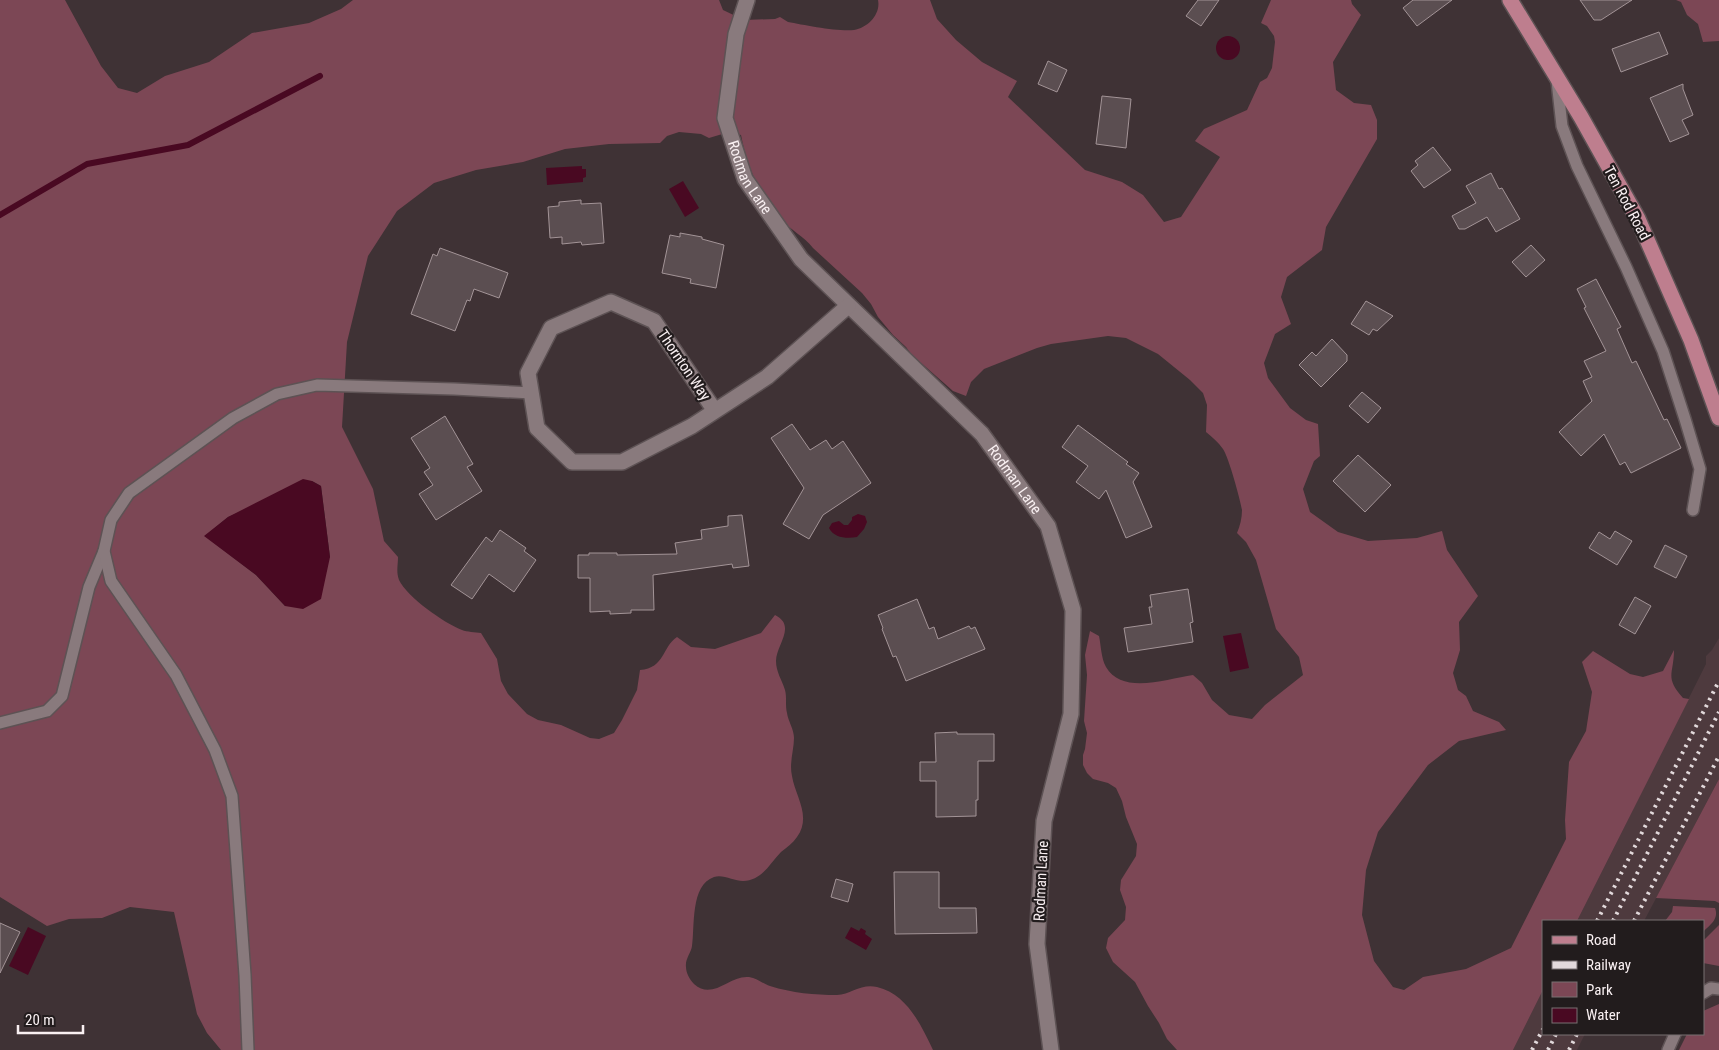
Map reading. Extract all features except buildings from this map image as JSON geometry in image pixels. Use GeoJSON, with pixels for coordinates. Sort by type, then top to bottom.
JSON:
{"type":"FeatureCollection","features":[{"type":"Feature","properties":{"kind":"main road","name":"Ten Rod Road"},"geometry":{"type":"LineString","coordinates":[[1510,0],[1638,219],[1691,340],[1719,418]]}},
{"type":"Feature","properties":{"kind":"street","name":"Rodman Lane"},"geometry":{"type":"LineString","coordinates":[[747,0],[736,34],[724,118],[745,179],[801,258],[848,306],[982,434],[1048,526],[1073,610],[1071,714],[1044,821],[1037,944],[1052,1050]]}},
{"type":"Feature","properties":{"kind":"street","name":"Thornton Way"},"geometry":{"type":"LineString","coordinates":[[715,411],[654,321],[611,302],[551,328],[528,373],[538,428],[572,462],[622,462],[692,426],[715,411],[767,377],[848,306]]}},
{"type":"Feature","properties":{"kind":"lane"},"geometry":{"type":"LineString","coordinates":[[1556,76],[1562,126],[1577,166],[1626,267],[1663,351],[1685,419],[1700,469],[1693,510]]}},
{"type":"Feature","properties":{"kind":"lane"},"geometry":{"type":"LineString","coordinates":[[0,723],[47,711],[62,696],[89,587],[104,551],[111,520],[129,493],[233,418],[277,394],[317,385],[532,393]]}},
{"type":"Feature","properties":{"kind":"lane"},"geometry":{"type":"LineString","coordinates":[[104,551],[112,581],[176,676],[215,750],[232,796],[245,975],[248,1050]]}},
{"type":"Feature","properties":{"kind":"lane"},"geometry":{"type":"LineString","coordinates":[[1704,992],[1711,988],[1719,989]]}},
{"type":"Feature","properties":{"kind":"lane"},"geometry":{"type":"LineString","coordinates":[[1668,1050],[1675,1035]]}},
{"type":"Feature","properties":{"kind":"shaded area"},"geometry":{"type":"Polygon","coordinates":[[[1719,638],[1719,779],[1645,920],[1578,920],[1706,664],[1706,656],[1719,638]]]}},
{"type":"Feature","properties":{"kind":"shaded area"},"geometry":{"type":"Polygon","coordinates":[[[1542,992],[1542,1035],[1584,1035],[1577,1050],[1513,1050],[1542,992]]]}},
{"type":"Feature","properties":{"kind":"green space"},"geometry":{"type":"Polygon","coordinates":[[[0,0],[65,0],[101,66],[118,88],[137,93],[165,76],[209,62],[252,33],[309,23],[341,9],[353,0],[719,0],[723,10],[744,20],[775,19],[780,17],[788,22],[821,28],[854,30],[869,23],[877,10],[878,0],[930,0],[937,19],[956,40],[982,62],[1017,81],[1008,97],[1085,170],[1122,182],[1143,195],[1164,222],[1181,217],[1220,157],[1195,141],[1204,129],[1247,110],[1260,82],[1267,78],[1272,68],[1274,36],[1267,26],[1261,23],[1271,0],[1351,0],[1361,15],[1333,62],[1336,90],[1354,103],[1371,105],[1377,120],[1377,139],[1326,227],[1322,250],[1287,277],[1281,297],[1291,324],[1275,334],[1264,363],[1268,378],[1290,408],[1306,420],[1318,424],[1320,456],[1314,461],[1303,489],[1310,512],[1338,532],[1368,541],[1417,538],[1442,531],[1447,550],[1478,596],[1459,622],[1460,650],[1453,673],[1458,690],[1466,696],[1473,711],[1499,722],[1506,730],[1459,741],[1428,765],[1378,832],[1366,870],[1362,915],[1374,961],[1393,987],[1404,990],[1423,977],[1466,969],[1511,948],[1566,839],[1565,820],[1569,762],[1586,731],[1592,692],[1582,662],[1593,651],[1630,674],[1643,677],[1663,671],[1674,650],[1672,680],[1683,698],[1689,699],[1578,920],[1542,920],[1542,992],[1513,1050],[1177,1050],[1167,1039],[1135,982],[1113,962],[1106,948],[1108,938],[1125,920],[1126,907],[1120,890],[1121,880],[1136,856],[1137,844],[1116,788],[1108,783],[1093,779],[1083,765],[1087,733],[1084,721],[1087,675],[1085,655],[1090,631],[1099,636],[1104,663],[1113,676],[1123,681],[1145,683],[1193,675],[1202,683],[1212,700],[1229,715],[1252,719],[1265,705],[1303,675],[1299,657],[1276,629],[1256,560],[1246,542],[1237,533],[1242,516],[1241,505],[1223,449],[1206,432],[1207,405],[1203,393],[1158,354],[1126,338],[1108,336],[1051,344],[1037,348],[984,369],[971,382],[966,396],[953,391],[911,354],[893,335],[862,293],[773,210],[760,190],[750,169],[741,135],[729,132],[709,138],[701,134],[679,132],[667,136],[660,143],[609,144],[565,149],[523,162],[476,170],[434,183],[397,211],[368,256],[347,342],[342,427],[373,489],[384,541],[398,557],[399,580],[403,587],[427,609],[454,627],[464,631],[481,633],[497,659],[501,681],[508,694],[527,714],[538,720],[561,725],[590,738],[599,739],[614,733],[637,690],[640,670],[648,668],[659,661],[668,646],[677,637],[691,647],[715,649],[761,633],[775,615],[781,619],[785,630],[777,655],[776,665],[785,690],[787,713],[794,735],[791,771],[803,814],[801,829],[794,841],[781,852],[765,871],[755,878],[743,881],[717,876],[706,881],[697,897],[692,946],[686,964],[687,974],[694,984],[708,990],[742,977],[749,977],[778,988],[812,994],[837,995],[866,986],[877,987],[897,996],[905,1003],[918,1021],[933,1050],[221,1050],[207,1033],[197,1014],[174,912],[130,907],[102,918],[69,919],[47,926],[0,897],[0,0]],[[312,481],[228,517],[205,536],[256,575],[285,606],[330,557],[321,486],[312,481]]]}},
{"type":"Feature","properties":{"kind":"green space"},"geometry":{"type":"Polygon","coordinates":[[[1676,0],[1719,0],[1719,41],[1703,42],[1698,24],[1687,15],[1681,2],[1676,0]]]}},
{"type":"Feature","properties":{"kind":"green space"},"geometry":{"type":"Polygon","coordinates":[[[1719,779],[1719,903],[1715,901],[1656,898],[1719,779]]]}},
{"type":"Feature","properties":{"kind":"green space"},"geometry":{"type":"Polygon","coordinates":[[[1673,906],[1715,908],[1716,915],[1714,921],[1704,931],[1704,920],[1666,920],[1672,912],[1673,906]]]}},
{"type":"Feature","properties":{"kind":"green space"},"geometry":{"type":"Polygon","coordinates":[[[1719,925],[1719,966],[1704,963],[1704,940],[1719,925]]]}},
{"type":"Feature","properties":{"kind":"green space"},"geometry":{"type":"Polygon","coordinates":[[[1719,1004],[1719,1050],[1679,1050],[1686,1035],[1704,1035],[1704,1011],[1719,1004]]]}},
{"type":"Feature","properties":{"kind":"water"},"geometry":{"type":"Polygon","coordinates":[[[1228,36],[1237,39],[1240,48],[1237,57],[1228,60],[1219,57],[1216,48],[1219,39],[1228,36]]]}},
{"type":"Feature","properties":{"kind":"water"},"geometry":{"type":"Polygon","coordinates":[[[582,166],[582,169],[586,169],[586,177],[583,178],[583,182],[547,185],[546,168],[582,166]]]}},
{"type":"Feature","properties":{"kind":"water"},"geometry":{"type":"Polygon","coordinates":[[[683,181],[699,208],[685,217],[669,189],[683,181]]]}},
{"type":"Feature","properties":{"kind":"water"},"geometry":{"type":"Polygon","coordinates":[[[303,479],[321,486],[330,557],[321,599],[303,609],[285,606],[256,575],[204,536],[228,517],[303,479]]]}},
{"type":"Feature","properties":{"kind":"water"},"geometry":{"type":"Polygon","coordinates":[[[858,514],[865,516],[867,522],[857,537],[841,537],[834,534],[829,528],[832,523],[839,521],[844,525],[848,525],[852,517],[858,514]]]}},
{"type":"Feature","properties":{"kind":"water"},"geometry":{"type":"Polygon","coordinates":[[[1241,633],[1249,668],[1230,672],[1223,636],[1241,633]]]}},
{"type":"Feature","properties":{"kind":"water"},"geometry":{"type":"Polygon","coordinates":[[[28,927],[46,936],[28,975],[9,966],[28,927]]]}},
{"type":"Feature","properties":{"kind":"water"},"geometry":{"type":"Polygon","coordinates":[[[851,927],[859,931],[861,928],[872,939],[866,950],[845,938],[851,927]]]}},
{"type":"Feature","properties":{"kind":"waterway"},"geometry":{"type":"LineString","coordinates":[[0,215],[87,164],[188,145],[320,76]]}},
{"type":"Feature","properties":{"kind":"railway"},"geometry":{"type":"LineString","coordinates":[[1598,920],[1719,681]]}},
{"type":"Feature","properties":{"kind":"railway"},"geometry":{"type":"LineString","coordinates":[[1614,920],[1719,712]]}},
{"type":"Feature","properties":{"kind":"railway"},"geometry":{"type":"LineString","coordinates":[[1635,920],[1719,756]]}},
{"type":"Feature","properties":{"kind":"railway"},"geometry":{"type":"LineString","coordinates":[[1532,1050],[1542,1031]]}},
{"type":"Feature","properties":{"kind":"railway"},"geometry":{"type":"LineString","coordinates":[[1548,1050],[1556,1035]]}},
{"type":"Feature","properties":{"kind":"railway"},"geometry":{"type":"LineString","coordinates":[[1569,1050],[1576,1035]]}}]}
